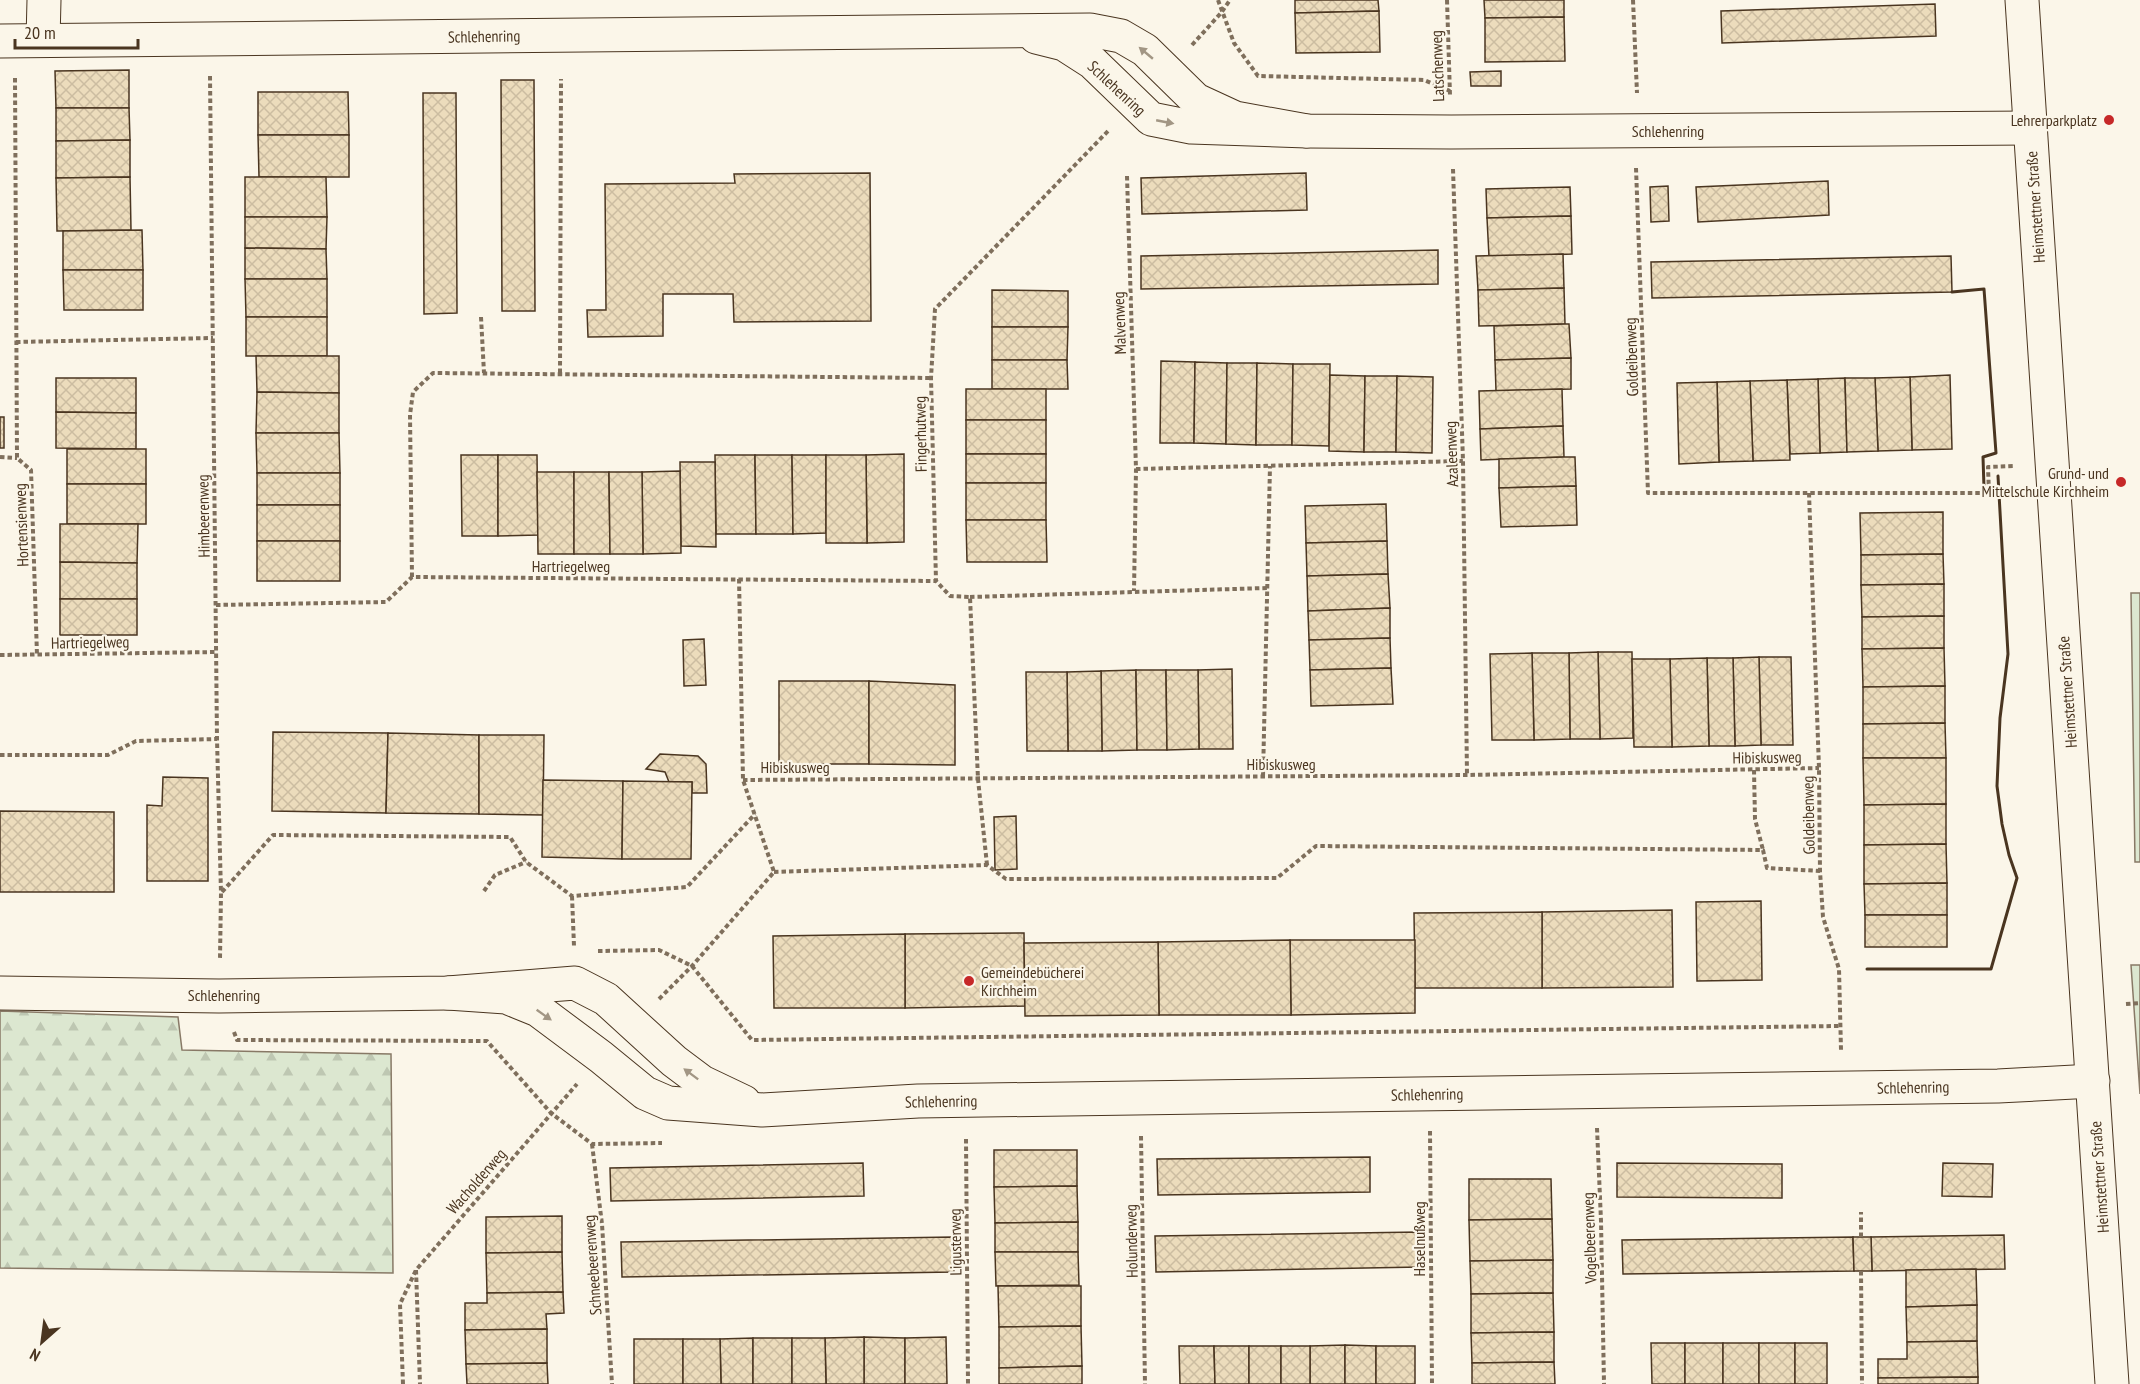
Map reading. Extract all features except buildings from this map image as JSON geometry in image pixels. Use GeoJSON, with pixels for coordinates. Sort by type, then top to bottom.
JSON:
{"type":"FeatureCollection","features":[{"type":"Feature","properties":{"kind":"street"},"geometry":{"type":"LineString","coordinates":[[19,40],[44,0]]}},
{"type":"Feature","properties":{"kind":"street","name":"Heimstettner Straße"},"geometry":{"type":"LineString","coordinates":[[2022,0],[2112,1384]]}},
{"type":"Feature","properties":{"kind":"street","name":"Schlehenring"},"geometry":{"type":"LineString","coordinates":[[19,40],[1089,30],[1121,36],[1145,50],[1196,100],[1235,118],[1307,131]]}},
{"type":"Feature","properties":{"kind":"street","name":"Schlehenring"},"geometry":{"type":"LineString","coordinates":[[968,31],[1018,33],[1064,44],[1092,62],[1151,119],[1191,127],[1451,132],[2030,128]]}},
{"type":"Feature","properties":{"kind":"street","name":"Schlehenring"},"geometry":{"type":"LineString","coordinates":[[448,993],[575,967],[633,1025],[702,1082],[762,1110]]}},
{"type":"Feature","properties":{"kind":"street","name":"Schlehenring"},"geometry":{"type":"LineString","coordinates":[[0,993],[219,996],[448,993],[506,997],[538,1010],[645,1093],[669,1103],[762,1110],[918,1101],[1998,1086],[2093,1081]]}},
{"type":"Feature","properties":{"kind":"path"},"geometry":{"type":"LineString","coordinates":[[1218,0],[1234,43],[1258,76],[1424,80],[1458,95]]}},
{"type":"Feature","properties":{"kind":"path"},"geometry":{"type":"LineString","coordinates":[[1167,72],[1230,0]]}},
{"type":"Feature","properties":{"kind":"path","name":"Latschenweg"},"geometry":{"type":"LineString","coordinates":[[1447,0],[1451,132]]}},
{"type":"Feature","properties":{"kind":"path"},"geometry":{"type":"LineString","coordinates":[[1633,0],[1637,99]]}},
{"type":"Feature","properties":{"kind":"path","name":"Himbeerenweg"},"geometry":{"type":"LineString","coordinates":[[219,996],[221,893],[217,739],[210,74],[224,38]]}},
{"type":"Feature","properties":{"kind":"path"},"geometry":{"type":"LineString","coordinates":[[0,457],[17,459],[19,40]]}},
{"type":"Feature","properties":{"kind":"path"},"geometry":{"type":"LineString","coordinates":[[560,373],[561,79]]}},
{"type":"Feature","properties":{"kind":"path","name":"Fingerhutweg"},"geometry":{"type":"LineString","coordinates":[[936,581],[931,378],[935,309],[1135,105]]}},
{"type":"Feature","properties":{"kind":"path","name":"Azaleenweg"},"geometry":{"type":"LineString","coordinates":[[1451,132],[1463,461],[1467,775]]}},
{"type":"Feature","properties":{"kind":"path","name":"Goldeibenweg"},"geometry":{"type":"LineString","coordinates":[[1634,132],[1648,493],[1989,494],[1988,467],[2016,466]]}},
{"type":"Feature","properties":{"kind":"path","name":"Malvenweg"},"geometry":{"type":"LineString","coordinates":[[1127,176],[1136,469],[1134,591]]}},
{"type":"Feature","properties":{"kind":"path"},"geometry":{"type":"LineString","coordinates":[[481,317],[484,373]]}},
{"type":"Feature","properties":{"kind":"path"},"geometry":{"type":"LineString","coordinates":[[16,342],[213,338]]}},
{"type":"Feature","properties":{"kind":"path"},"geometry":{"type":"LineString","coordinates":[[216,605],[386,602],[412,577],[410,415],[413,392],[433,373],[931,378]]}},
{"type":"Feature","properties":{"kind":"path","name":"Hortensienweg"},"geometry":{"type":"LineString","coordinates":[[17,459],[32,470],[37,655]]}},
{"type":"Feature","properties":{"kind":"path"},"geometry":{"type":"LineString","coordinates":[[1136,469],[1463,461]]}},
{"type":"Feature","properties":{"kind":"path"},"geometry":{"type":"LineString","coordinates":[[1263,776],[1270,466]]}},
{"type":"Feature","properties":{"kind":"path","name":"Goldeibenweg"},"geometry":{"type":"LineString","coordinates":[[692,966],[752,1040],[1840,1026],[1839,969],[1823,917],[1820,871],[1819,768],[1809,493]]}},
{"type":"Feature","properties":{"kind":"path","name":"Hartriegelweg"},"geometry":{"type":"LineString","coordinates":[[412,577],[936,581]]}},
{"type":"Feature","properties":{"kind":"path"},"geometry":{"type":"LineString","coordinates":[[739,578],[743,780],[774,872]]}},
{"type":"Feature","properties":{"kind":"path"},"geometry":{"type":"LineString","coordinates":[[936,581],[950,596],[970,597],[1267,588]]}},
{"type":"Feature","properties":{"kind":"path"},"geometry":{"type":"LineString","coordinates":[[970,597],[978,779],[987,865]]}},
{"type":"Feature","properties":{"kind":"path","name":"Hartriegelweg"},"geometry":{"type":"LineString","coordinates":[[0,655],[216,652]]}},
{"type":"Feature","properties":{"kind":"path"},"geometry":{"type":"LineString","coordinates":[[0,755],[108,755],[136,741],[217,739]]}},
{"type":"Feature","properties":{"kind":"path","name":"Hibiskusweg"},"geometry":{"type":"LineString","coordinates":[[743,780],[1467,775],[1819,768]]}},
{"type":"Feature","properties":{"kind":"path"},"geometry":{"type":"LineString","coordinates":[[1754,770],[1755,819],[1767,868],[1820,871]]}},
{"type":"Feature","properties":{"kind":"path"},"geometry":{"type":"LineString","coordinates":[[221,893],[273,835],[510,837],[526,862],[572,896],[687,887],[755,814]]}},
{"type":"Feature","properties":{"kind":"path"},"geometry":{"type":"LineString","coordinates":[[633,1025],[692,966],[774,872],[987,865],[1006,879],[1277,878],[1316,846],[1762,850]]}},
{"type":"Feature","properties":{"kind":"path"},"geometry":{"type":"LineString","coordinates":[[484,891],[495,875],[526,862]]}},
{"type":"Feature","properties":{"kind":"path"},"geometry":{"type":"LineString","coordinates":[[572,896],[575,967],[659,950],[692,966]]}},
{"type":"Feature","properties":{"kind":"path"},"geometry":{"type":"LineString","coordinates":[[219,996],[237,1040],[487,1041],[551,1113],[592,1144],[674,1143]]}},
{"type":"Feature","properties":{"kind":"path","name":"Wacholderweg"},"geometry":{"type":"LineString","coordinates":[[403,1384],[400,1304],[416,1270],[601,1057]]}},
{"type":"Feature","properties":{"kind":"path","name":"Vogelbeerenweg"},"geometry":{"type":"LineString","coordinates":[[1595,1092],[1601,1221],[1604,1384]]}},
{"type":"Feature","properties":{"kind":"path","name":"Haselnußweg"},"geometry":{"type":"LineString","coordinates":[[1430,1094],[1432,1384]]}},
{"type":"Feature","properties":{"kind":"path","name":"Holunderweg"},"geometry":{"type":"LineString","coordinates":[[1140,1098],[1145,1384]]}},
{"type":"Feature","properties":{"kind":"path","name":"Ligusterweg"},"geometry":{"type":"LineString","coordinates":[[964,1100],[968,1384]]}},
{"type":"Feature","properties":{"kind":"path"},"geometry":{"type":"LineString","coordinates":[[956,1139],[966,1139]]}},
{"type":"Feature","properties":{"kind":"path","name":"Schneebeerenweg"},"geometry":{"type":"LineString","coordinates":[[592,1144],[602,1224],[612,1384]]}},
{"type":"Feature","properties":{"kind":"path"},"geometry":{"type":"LineString","coordinates":[[1861,1212],[1861,1237]]}},
{"type":"Feature","properties":{"kind":"path"},"geometry":{"type":"LineString","coordinates":[[416,1270],[420,1384]]}},
{"type":"Feature","properties":{"kind":"path"},"geometry":{"type":"LineString","coordinates":[[1861,1271],[1862,1384]]}},
{"type":"Feature","properties":{"kind":"green space"},"geometry":{"type":"Polygon","coordinates":[[[2131,593],[2140,593],[2140,862],[2135,862],[2131,593]]]}},
{"type":"Feature","properties":{"kind":"green space"},"geometry":{"type":"Polygon","coordinates":[[[2131,965],[2140,965],[2140,1094],[2131,965]]]}},
{"type":"Feature","properties":{"kind":"green space"},"geometry":{"type":"Polygon","coordinates":[[[0,1011],[178,1017],[182,1050],[391,1054],[393,1273],[0,1268],[0,1011]]]}},
{"type":"Feature","properties":{"kind":"wall"},"geometry":{"type":"LineString","coordinates":[[1952,292],[1984,289],[1996,453],[1983,457],[1984,488]]}},
{"type":"Feature","properties":{"kind":"wall"},"geometry":{"type":"LineString","coordinates":[[1867,969],[1991,969],[2017,878],[2002,824],[1997,786],[2000,718],[2008,654],[1998,476]]}},
{"type":"Feature","properties":{"kind":"place","name":"Lehrerparkplatz"},"geometry":{"type":"Point","coordinates":[2109,120]}},
{"type":"Feature","properties":{"kind":"place","name":"Grund- und Mittelschule Kirchheim"},"geometry":{"type":"Point","coordinates":[2121,482]}},
{"type":"Feature","properties":{"kind":"place","name":"Gemeindebücherei Kirchheim"},"geometry":{"type":"Point","coordinates":[969,981]}}]}
